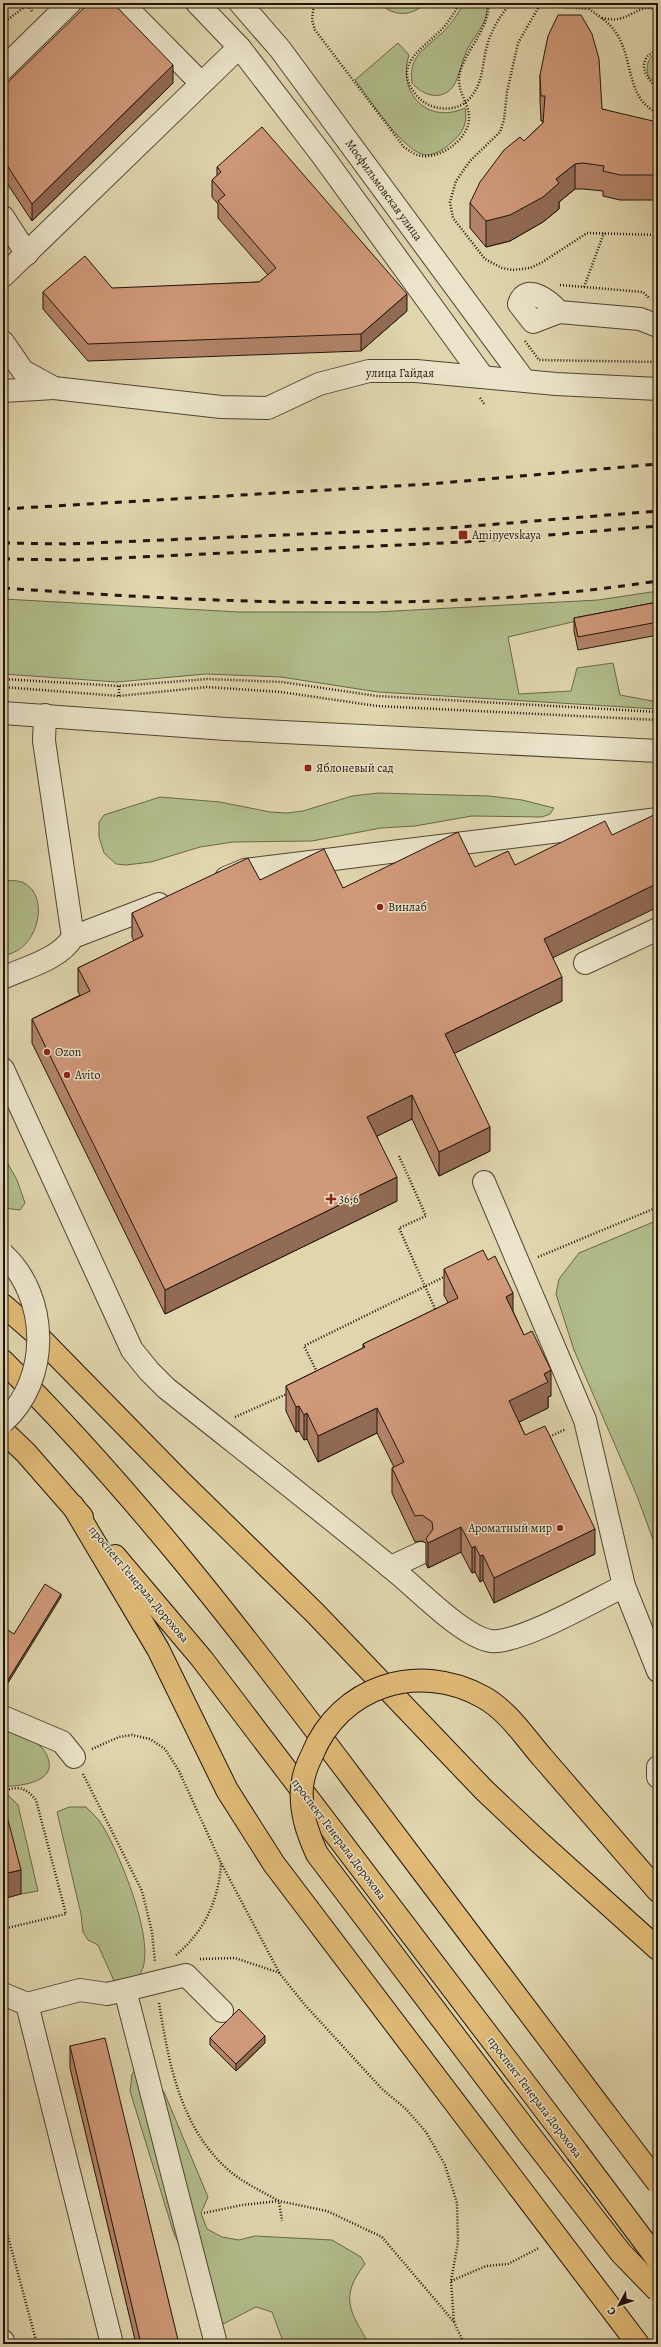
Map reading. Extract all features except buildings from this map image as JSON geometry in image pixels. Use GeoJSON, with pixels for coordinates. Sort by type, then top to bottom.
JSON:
{"type":"FeatureCollection","features":[{"type":"Feature","properties":{"kind":"main road"},"geometry":{"type":"LineString","coordinates":[[3,1305],[34,1332],[179,1480],[315,1613],[484,1790],[658,1950]]}},
{"type":"Feature","properties":{"kind":"main road"},"geometry":{"type":"LineString","coordinates":[[3,1361],[61,1418],[140,1508],[248,1639],[658,2182]]}},
{"type":"Feature","properties":{"kind":"main road","name":"проспект Генерала Дорохова"},"geometry":{"type":"LineString","coordinates":[[3,1431],[73,1506],[202,1659],[658,2260]]}},
{"type":"Feature","properties":{"kind":"main road"},"geometry":{"type":"LineString","coordinates":[[73,1506],[158,1649],[226,1790],[274,1864],[638,2344]]}},
{"type":"Feature","properties":{"kind":"main road"},"geometry":{"type":"LineString","coordinates":[[658,1891],[505,1714],[484,1697],[470,1691],[439,1681],[417,1680],[376,1688],[350,1703],[335,1717],[315,1747],[306,1770],[302,1787],[302,1809],[306,1830],[317,1854],[620,2253],[658,2291]]}},
{"type":"Feature","properties":{"kind":"street"},"geometry":{"type":"LineString","coordinates":[[3,69],[70,3]]}},
{"type":"Feature","properties":{"kind":"street"},"geometry":{"type":"LineString","coordinates":[[122,3],[201,84]]}},
{"type":"Feature","properties":{"kind":"street"},"geometry":{"type":"LineString","coordinates":[[198,3],[240,48],[322,155],[483,377]]}},
{"type":"Feature","properties":{"kind":"street","name":"Мосфильмовская улица"},"geometry":{"type":"LineString","coordinates":[[240,3],[294,68],[524,380]]}},
{"type":"Feature","properties":{"kind":"street"},"geometry":{"type":"LineString","coordinates":[[3,276],[240,48]]}},
{"type":"Feature","properties":{"kind":"street"},"geometry":{"type":"LineString","coordinates":[[3,217],[27,254]]}},
{"type":"Feature","properties":{"kind":"street"},"geometry":{"type":"LineString","coordinates":[[559,312],[640,319],[658,326]]}},
{"type":"Feature","properties":{"kind":"street","name":"улица Гайдая"},"geometry":{"type":"LineString","coordinates":[[3,342],[23,371],[54,388]]}},
{"type":"Feature","properties":{"kind":"street","name":"улица Гайдая"},"geometry":{"type":"LineString","coordinates":[[3,391],[54,388],[221,407],[268,408],[319,384],[369,371],[416,371],[658,389]]}},
{"type":"Feature","properties":{"kind":"street"},"geometry":{"type":"LineString","coordinates":[[3,713],[226,729],[658,751]]}},
{"type":"Feature","properties":{"kind":"street"},"geometry":{"type":"LineString","coordinates":[[45,715],[44,741],[73,937]]}},
{"type":"Feature","properties":{"kind":"street"},"geometry":{"type":"LineString","coordinates":[[209,884],[245,870],[658,819]]}},
{"type":"Feature","properties":{"kind":"street"},"geometry":{"type":"LineString","coordinates":[[3,978],[58,954],[67,947],[73,937],[181,895]]}},
{"type":"Feature","properties":{"kind":"street"},"geometry":{"type":"LineString","coordinates":[[585,963],[658,929]]}},
{"type":"Feature","properties":{"kind":"street"},"geometry":{"type":"LineString","coordinates":[[3,1069],[132,1350],[149,1371],[166,1388],[391,1567],[458,1625],[472,1635],[492,1641],[513,1639],[624,1586]]}},
{"type":"Feature","properties":{"kind":"street"},"geometry":{"type":"LineString","coordinates":[[484,1182],[585,1420],[624,1586],[658,1671]]}},
{"type":"Feature","properties":{"kind":"street"},"geometry":{"type":"LineString","coordinates":[[3,1254],[11,1261],[23,1280],[34,1305],[39,1329],[37,1355],[33,1375],[24,1395],[11,1415],[3,1422]]}},
{"type":"Feature","properties":{"kind":"street"},"geometry":{"type":"LineString","coordinates":[[391,1567],[421,1553]]}},
{"type":"Feature","properties":{"kind":"street"},"geometry":{"type":"LineString","coordinates":[[3,1717],[62,1742],[74,1757]]}},
{"type":"Feature","properties":{"kind":"street"},"geometry":{"type":"LineString","coordinates":[[3,1994],[26,2004],[80,1990],[108,1994],[186,1975],[222,2011]]}},
{"type":"Feature","properties":{"kind":"street"},"geometry":{"type":"LineString","coordinates":[[125,1990],[216,2344]]}},
{"type":"Feature","properties":{"kind":"street"},"geometry":{"type":"LineString","coordinates":[[26,2004],[112,2344]]}},
{"type":"Feature","properties":{"kind":"path"},"geometry":{"type":"LineString","coordinates":[[3,23],[30,3]]}},
{"type":"Feature","properties":{"kind":"path"},"geometry":{"type":"LineString","coordinates":[[314,3],[312,20],[315,30],[404,148],[413,154],[423,156],[441,154],[462,136],[469,118],[459,86],[460,72],[472,43],[489,14],[488,3]]}},
{"type":"Feature","properties":{"kind":"path"},"geometry":{"type":"LineString","coordinates":[[460,3],[451,19],[440,32],[416,52],[410,63],[408,75],[411,88],[418,98],[430,106],[458,108],[470,98],[479,85],[490,35],[499,18],[511,3]]}},
{"type":"Feature","properties":{"kind":"path"},"geometry":{"type":"LineString","coordinates":[[582,3],[607,22],[618,36],[634,87],[642,101],[658,113]]}},
{"type":"Feature","properties":{"kind":"path"},"geometry":{"type":"LineString","coordinates":[[588,9],[540,4],[518,43],[507,92],[504,120],[500,132],[470,161],[456,181],[450,202],[453,218],[485,259],[502,268],[513,270],[530,268],[541,263],[587,233],[604,232],[658,235]]}},
{"type":"Feature","properties":{"kind":"path"},"geometry":{"type":"LineString","coordinates":[[601,18],[619,19],[641,8],[652,8],[658,10]]}},
{"type":"Feature","properties":{"kind":"path"},"geometry":{"type":"LineString","coordinates":[[658,49],[647,56],[644,66],[648,78],[658,88]]}},
{"type":"Feature","properties":{"kind":"path"},"geometry":{"type":"LineString","coordinates":[[584,287],[604,232]]}},
{"type":"Feature","properties":{"kind":"path"},"geometry":{"type":"LineString","coordinates":[[513,270],[518,274]]}},
{"type":"Feature","properties":{"kind":"path"},"geometry":{"type":"LineString","coordinates":[[552,284],[643,292],[653,300]]}},
{"type":"Feature","properties":{"kind":"path"},"geometry":{"type":"LineString","coordinates":[[520,335],[540,360],[658,362]]}},
{"type":"Feature","properties":{"kind":"path"},"geometry":{"type":"LineString","coordinates":[[3,679],[119,686],[207,679],[282,682],[377,696],[658,712]]}},
{"type":"Feature","properties":{"kind":"path"},"geometry":{"type":"LineString","coordinates":[[119,686],[119,696]]}},
{"type":"Feature","properties":{"kind":"path"},"geometry":{"type":"LineString","coordinates":[[3,687],[119,696],[207,687],[281,692],[377,706],[658,720]]}},
{"type":"Feature","properties":{"kind":"path"},"geometry":{"type":"LineString","coordinates":[[399,1156],[426,1216],[398,1228],[438,1315]]}},
{"type":"Feature","properties":{"kind":"path"},"geometry":{"type":"LineString","coordinates":[[519,1264],[658,1207]]}},
{"type":"Feature","properties":{"kind":"path"},"geometry":{"type":"LineString","coordinates":[[320,1378],[304,1346],[450,1274]]}},
{"type":"Feature","properties":{"kind":"path"},"geometry":{"type":"LineString","coordinates":[[215,1426],[292,1391]]}},
{"type":"Feature","properties":{"kind":"path"},"geometry":{"type":"LineString","coordinates":[[540,1441],[585,1420]]}},
{"type":"Feature","properties":{"kind":"path"},"geometry":{"type":"LineString","coordinates":[[282,2221],[279,2202],[232,2173],[201,2140],[180,2099],[162,2020],[156,1982],[152,1932],[142,1891],[74,1757],[119,1737],[132,1735],[150,1739],[165,1749],[179,1771],[221,1863],[280,1974],[305,2005],[382,2089],[406,2109],[426,2132],[441,2158],[457,2203],[458,2242],[451,2281],[454,2322]]}},
{"type":"Feature","properties":{"kind":"path"},"geometry":{"type":"LineString","coordinates":[[3,1791],[17,1787],[29,1792],[36,1800],[66,1914],[3,1929]]}},
{"type":"Feature","properties":{"kind":"path"},"geometry":{"type":"LineString","coordinates":[[174,1957],[193,1939],[202,1927],[215,1899],[220,1882],[221,1863]]}},
{"type":"Feature","properties":{"kind":"path"},"geometry":{"type":"LineString","coordinates":[[199,1959],[235,1958],[280,1974]]}},
{"type":"Feature","properties":{"kind":"path"},"geometry":{"type":"LineString","coordinates":[[184,2217],[242,2205],[279,2202],[327,2211],[382,2238],[454,2322],[464,2344]]}},
{"type":"Feature","properties":{"kind":"path"},"geometry":{"type":"LineString","coordinates":[[3,2218],[37,2344]]}},
{"type":"Feature","properties":{"kind":"path"},"geometry":{"type":"LineString","coordinates":[[451,2281],[486,2266],[508,2264],[540,2247]]}},
{"type":"Feature","properties":{"kind":"green space"},"geometry":{"type":"Polygon","coordinates":[[[379,3],[426,3],[414,11],[402,14],[391,11],[379,3]]]}},
{"type":"Feature","properties":{"kind":"green space"},"geometry":{"type":"Polygon","coordinates":[[[463,3],[486,3],[487,10],[484,22],[467,50],[454,85],[444,94],[427,94],[412,83],[411,74],[415,60],[419,54],[451,23],[463,3]]]}},
{"type":"Feature","properties":{"kind":"green space"},"geometry":{"type":"Polygon","coordinates":[[[398,43],[409,55],[406,69],[407,82],[411,93],[418,102],[427,109],[439,112],[451,112],[465,108],[465,123],[459,135],[448,145],[434,154],[427,155],[418,153],[408,146],[378,112],[355,80],[398,43]]]}},
{"type":"Feature","properties":{"kind":"green space"},"geometry":{"type":"Polygon","coordinates":[[[658,51],[658,84],[649,78],[647,66],[651,57],[658,51]]]}},
{"type":"Feature","properties":{"kind":"green space"},"geometry":{"type":"Polygon","coordinates":[[[658,591],[658,602],[508,637],[519,694],[571,691],[577,668],[613,663],[620,695],[658,702],[658,709],[378,692],[281,677],[206,674],[117,682],[3,674],[3,599],[239,612],[377,612],[598,600],[658,591]]]}},
{"type":"Feature","properties":{"kind":"green space"},"geometry":{"type":"Polygon","coordinates":[[[378,793],[489,796],[522,800],[554,808],[550,814],[542,817],[472,816],[415,826],[381,828],[312,841],[233,842],[200,847],[151,862],[126,865],[116,864],[104,853],[99,837],[99,822],[104,815],[160,797],[220,802],[270,812],[287,813],[303,811],[352,796],[378,793]]]}},
{"type":"Feature","properties":{"kind":"green space"},"geometry":{"type":"Polygon","coordinates":[[[3,880],[20,881],[29,887],[34,893],[38,910],[38,919],[32,935],[23,947],[6,955],[3,953],[3,880]]]}},
{"type":"Feature","properties":{"kind":"green space"},"geometry":{"type":"Polygon","coordinates":[[[3,1155],[17,1180],[25,1203],[20,1210],[3,1208],[3,1155]]]}},
{"type":"Feature","properties":{"kind":"green space"},"geometry":{"type":"Polygon","coordinates":[[[658,1220],[658,1553],[637,1496],[574,1350],[556,1294],[559,1279],[579,1253],[658,1220]]]}},
{"type":"Feature","properties":{"kind":"green space"},"geometry":{"type":"Polygon","coordinates":[[[3,1724],[38,1744],[45,1751],[49,1760],[49,1769],[40,1779],[17,1786],[3,1786],[3,1724]]]}},
{"type":"Feature","properties":{"kind":"green space"},"geometry":{"type":"Polygon","coordinates":[[[8,1795],[18,1805],[38,1891],[21,1894],[8,1844],[3,1845],[3,1797],[8,1795]]]}},
{"type":"Feature","properties":{"kind":"green space"},"geometry":{"type":"Polygon","coordinates":[[[69,1807],[86,1807],[99,1820],[110,1839],[131,1888],[140,1917],[144,1944],[143,1966],[134,1980],[114,1981],[98,1945],[88,1940],[83,1932],[81,1914],[57,1812],[69,1807]]]}},
{"type":"Feature","properties":{"kind":"green space"},"geometry":{"type":"Polygon","coordinates":[[[137,2068],[152,2075],[164,2092],[208,2197],[201,2213],[207,2229],[222,2237],[239,2240],[255,2236],[332,2240],[361,2257],[365,2264],[352,2286],[350,2304],[357,2322],[369,2344],[284,2344],[272,2312],[256,2307],[225,2323],[209,2327],[200,2286],[174,2234],[130,2091],[132,2074],[137,2068]]]}},
{"type":"Feature","properties":{"kind":"railway"},"geometry":{"type":"LineString","coordinates":[[3,509],[430,484],[658,464]]}},
{"type":"Feature","properties":{"kind":"railway"},"geometry":{"type":"LineString","coordinates":[[3,543],[68,544],[448,528],[658,511]]}},
{"type":"Feature","properties":{"kind":"railway"},"geometry":{"type":"LineString","coordinates":[[3,559],[75,560],[464,542],[658,526]]}},
{"type":"Feature","properties":{"kind":"railway"},"geometry":{"type":"LineString","coordinates":[[3,588],[167,598],[249,601],[413,602],[495,598],[577,591],[658,581]]}},
{"type":"Feature","properties":{"kind":"place","name":"Aminyevskaya"},"geometry":{"type":"Point","coordinates":[463,535]}},
{"type":"Feature","properties":{"kind":"place","name":"Яблоневый сад"},"geometry":{"type":"Point","coordinates":[308,768]}},
{"type":"Feature","properties":{"kind":"place","name":"Винлаб"},"geometry":{"type":"Point","coordinates":[380,907]}},
{"type":"Feature","properties":{"kind":"place","name":"Ozon"},"geometry":{"type":"Point","coordinates":[47,1052]}},
{"type":"Feature","properties":{"kind":"place","name":"Avito"},"geometry":{"type":"Point","coordinates":[67,1075]}},
{"type":"Feature","properties":{"kind":"place","name":"36,6"},"geometry":{"type":"Point","coordinates":[331,1199]}},
{"type":"Feature","properties":{"kind":"place","name":"Ароматный мир"},"geometry":{"type":"Point","coordinates":[560,1528]}}]}
